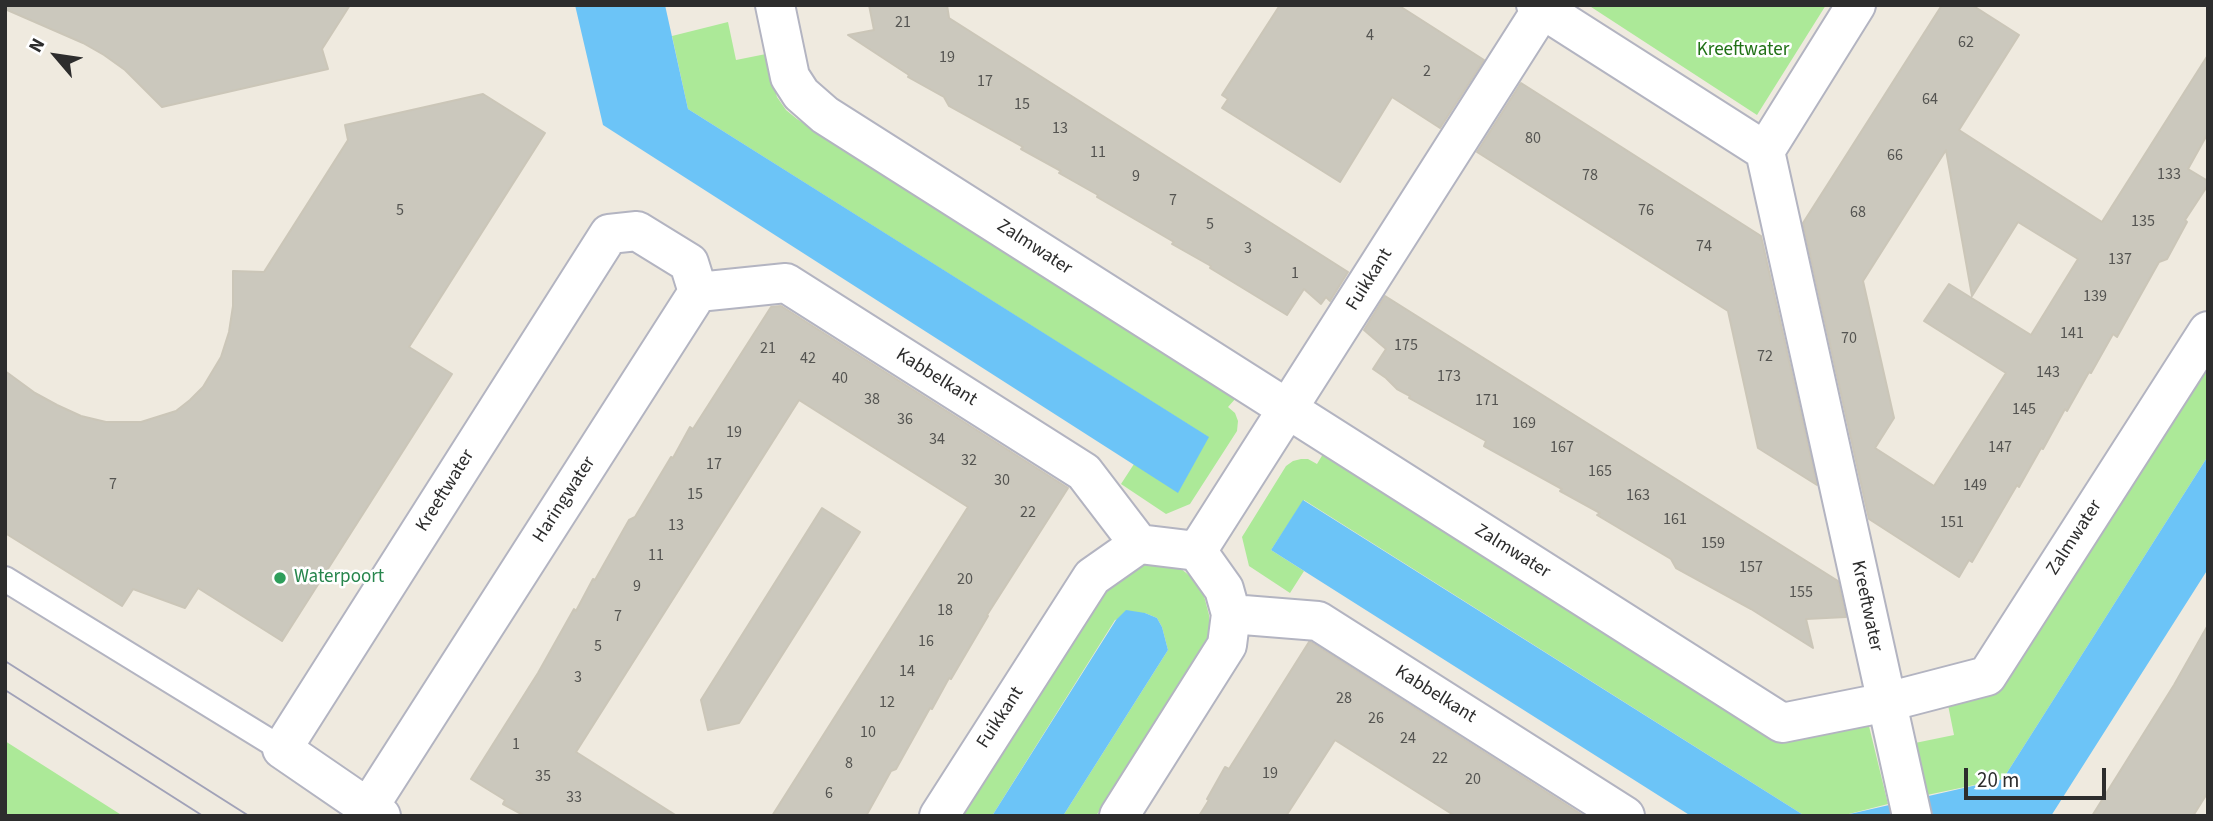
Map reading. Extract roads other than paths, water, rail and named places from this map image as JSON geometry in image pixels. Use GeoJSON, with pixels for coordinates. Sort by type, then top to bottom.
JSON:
{"type":"FeatureCollection","features":[{"type":"Feature","properties":{"kind":"street","name":"Zalmwater"},"geometry":{"type":"LineString","coordinates":[[775,5],[790,77],[800,94],[825,115],[1782,723],[1887,702],[1987,676],[2208,331]]}},
{"type":"Feature","properties":{"kind":"street"},"geometry":{"type":"LineString","coordinates":[[1539,7],[1765,151],[1856,5]]}},
{"type":"Feature","properties":{"kind":"street","name":"Fuikkant"},"geometry":{"type":"LineString","coordinates":[[1197,551],[1539,7]]}},
{"type":"Feature","properties":{"kind":"street","name":"Kreeftwater"},"geometry":{"type":"LineString","coordinates":[[1765,151],[1912,816]]}},
{"type":"Feature","properties":{"kind":"street","name":"Kreeftwater"},"geometry":{"type":"LineString","coordinates":[[282,749],[609,234],[637,231],[689,263],[698,292]]}},
{"type":"Feature","properties":{"kind":"street","name":"Kabbelkant"},"geometry":{"type":"LineString","coordinates":[[698,292],[786,283],[1084,472],[1139,544]]}},
{"type":"Feature","properties":{"kind":"street","name":"Haringwater"},"geometry":{"type":"LineString","coordinates":[[375,812],[698,292]]}},
{"type":"Feature","properties":{"kind":"street","name":"Fuikkant"},"geometry":{"type":"LineString","coordinates":[[939,816],[1092,577],[1139,544]]}},
{"type":"Feature","properties":{"kind":"street"},"geometry":{"type":"LineString","coordinates":[[1119,816],[1227,645],[1231,614],[1224,589],[1197,551],[1139,544]]}},
{"type":"Feature","properties":{"kind":"street","name":"Kabbelkant"},"geometry":{"type":"LineString","coordinates":[[1231,614],[1318,621],[1625,816]]}},
{"type":"Feature","properties":{"kind":"street"},"geometry":{"type":"LineString","coordinates":[[282,749],[375,812]]}},
{"type":"Feature","properties":{"kind":"lane"},"geometry":{"type":"LineString","coordinates":[[5,579],[282,749]]}},
{"type":"Feature","properties":{"kind":"water"},"geometry":{"type":"Polygon","coordinates":[[[575,5],[665,5],[688,109],[1209,437],[1178,493],[603,125],[575,5]]]}},
{"type":"Feature","properties":{"kind":"water"},"geometry":{"type":"Polygon","coordinates":[[[2208,456],[2208,569],[2051,816],[1841,816],[2003,779],[2208,456]]]}},
{"type":"Feature","properties":{"kind":"water"},"geometry":{"type":"Polygon","coordinates":[[[1303,500],[1805,816],[1691,816],[1271,550],[1303,500]]]}},
{"type":"Feature","properties":{"kind":"water"},"geometry":{"type":"Polygon","coordinates":[[[1126,610],[1157,618],[1168,650],[1063,816],[992,816],[1116,620],[1126,610]]]}},
{"type":"Feature","properties":{"kind":"tram line"},"geometry":{"type":"LineString","coordinates":[[5,661],[249,816]]}},
{"type":"Feature","properties":{"kind":"tram line"},"geometry":{"type":"LineString","coordinates":[[5,690],[203,816]]}},
{"type":"Feature","properties":{"kind":"place","name":"Waterpoort"},"geometry":{"type":"Point","coordinates":[280,578]}}]}
